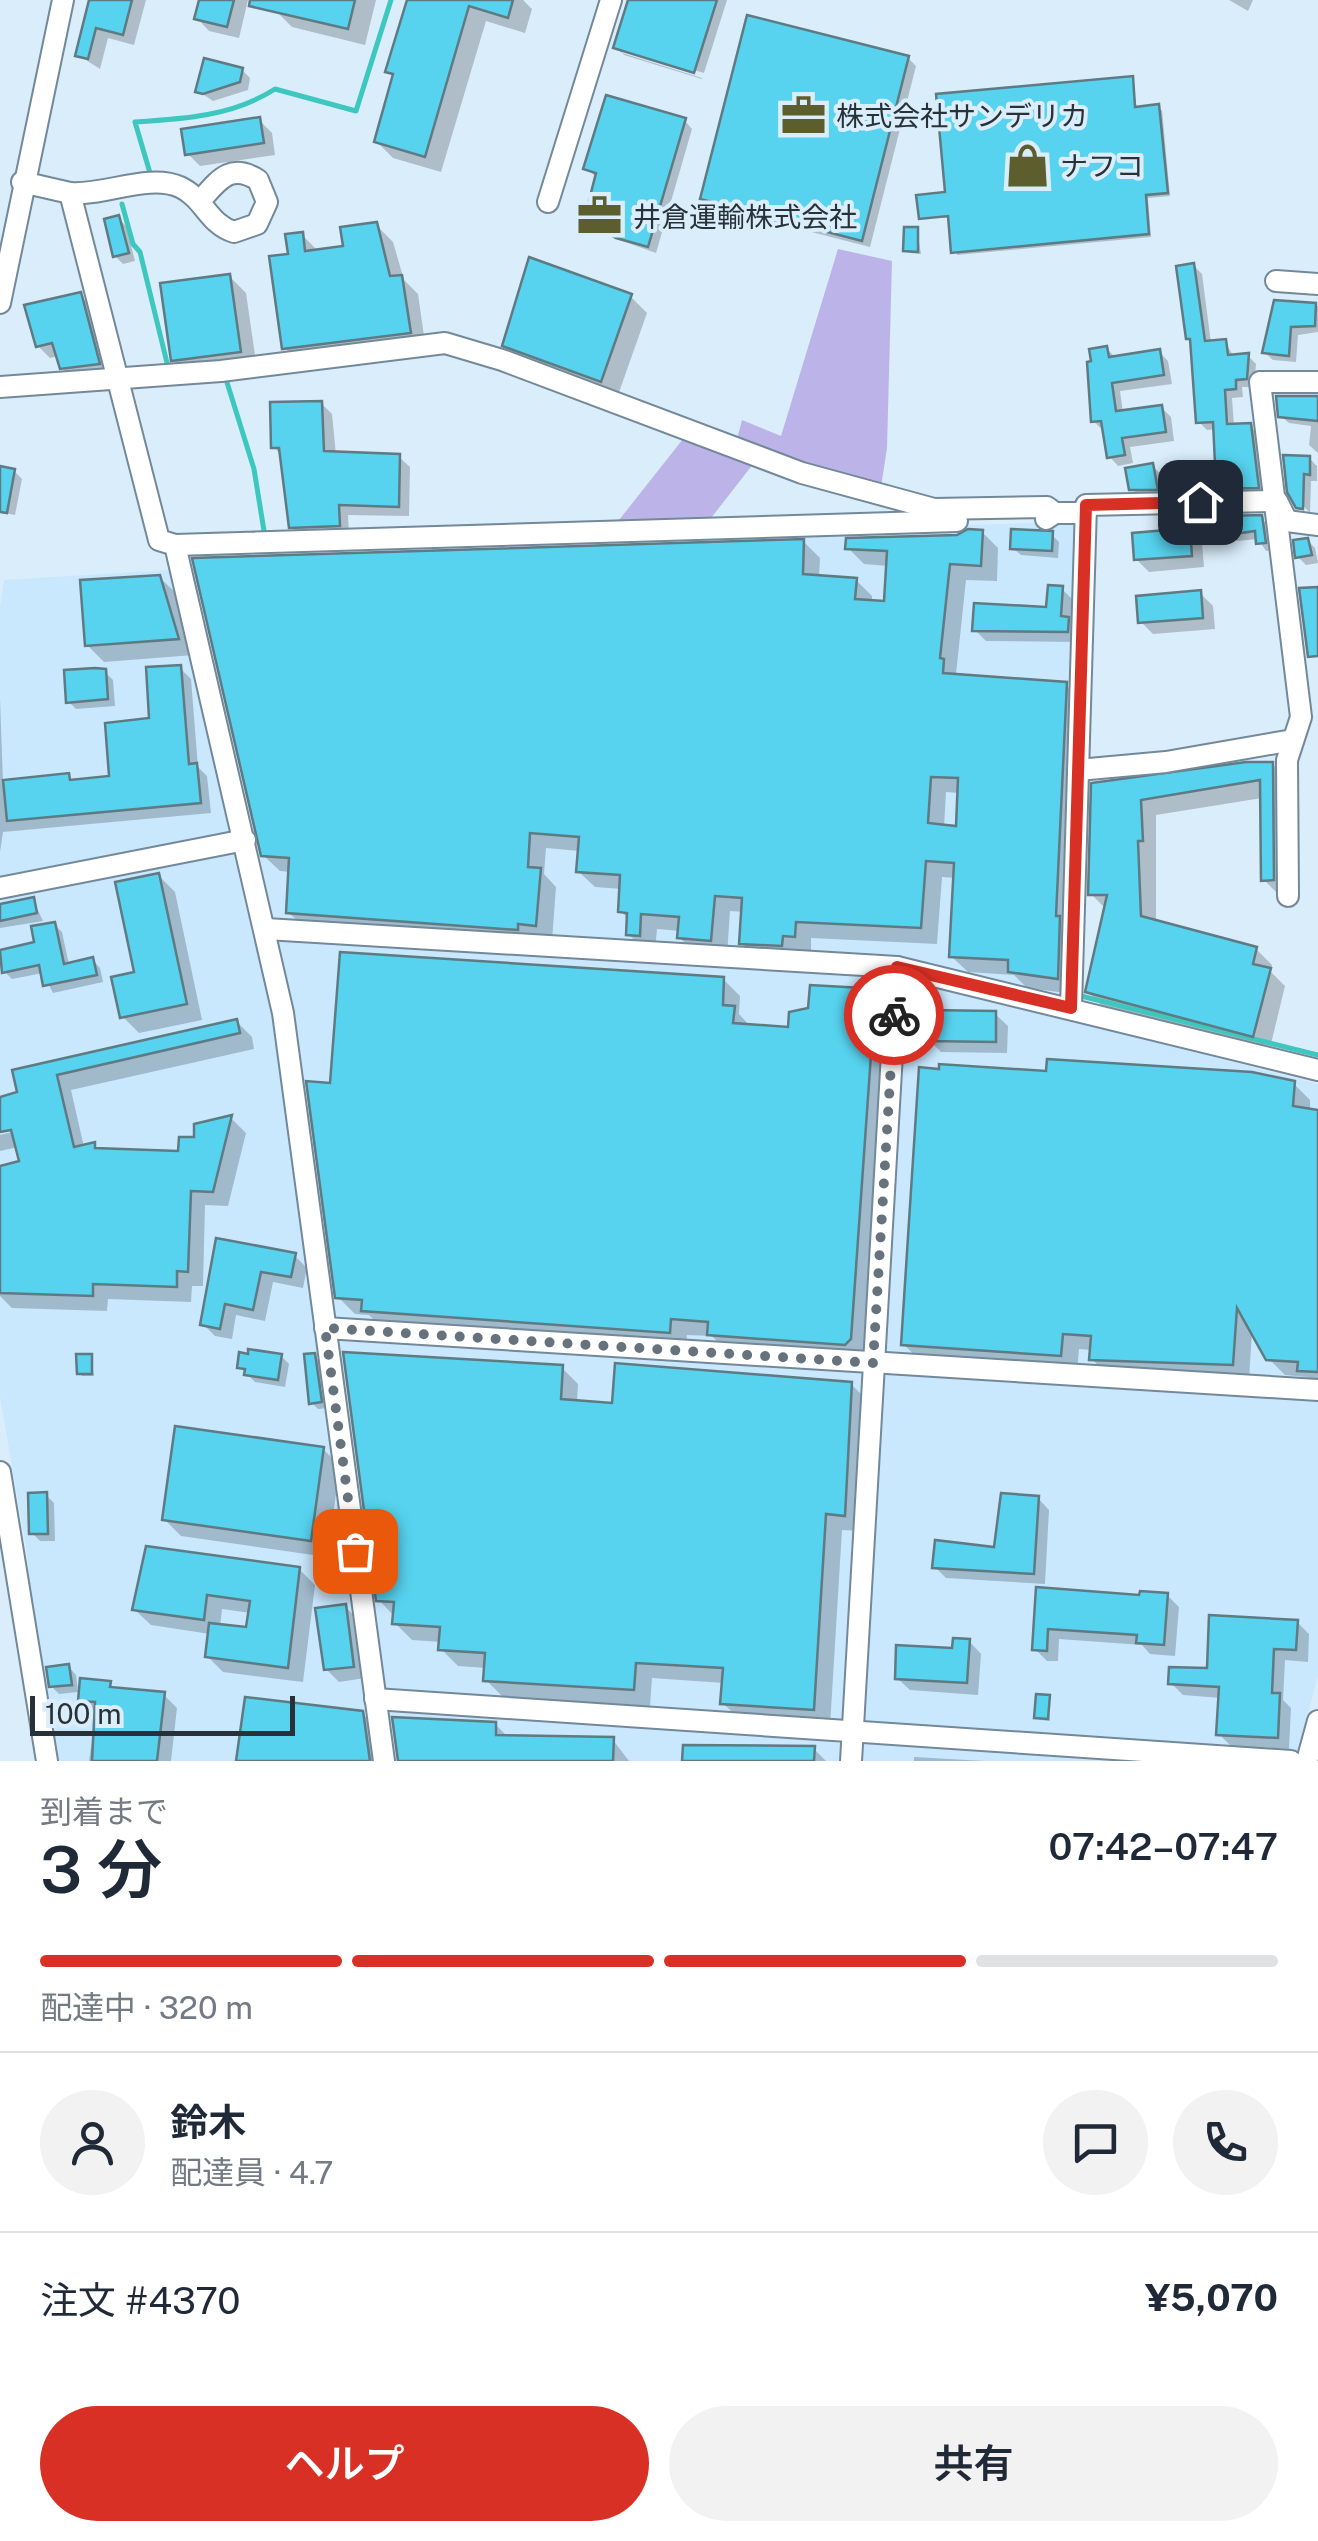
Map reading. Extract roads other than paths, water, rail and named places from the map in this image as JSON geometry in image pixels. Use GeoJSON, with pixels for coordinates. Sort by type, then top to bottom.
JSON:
{"type":"FeatureCollection","features":[{"type":"Feature","properties":{"kind":"street"},"geometry":{"type":"LineString","coordinates":[[548,202],[611,0]]}},
{"type":"Feature","properties":{"kind":"street"},"geometry":{"type":"LineString","coordinates":[[0,303],[61,8]]}},
{"type":"Feature","properties":{"kind":"street"},"geometry":{"type":"LineString","coordinates":[[200,200],[227,174]]}},
{"type":"Feature","properties":{"kind":"street"},"geometry":{"type":"LineString","coordinates":[[22,182],[70,193],[249,174],[265,190],[266,208],[257,224],[248,230],[228,230],[216,224],[200,200],[182,188],[155,184]]}},
{"type":"Feature","properties":{"kind":"street"},"geometry":{"type":"LineString","coordinates":[[70,193],[159,540],[175,545],[912,513],[1046,519],[1054,513],[1086,513]]}},
{"type":"Feature","properties":{"kind":"street"},"geometry":{"type":"LineString","coordinates":[[1276,281],[1318,284]]}},
{"type":"Feature","properties":{"kind":"street"},"geometry":{"type":"LineString","coordinates":[[0,387],[222,371],[320,356],[456,345],[912,513]]}},
{"type":"Feature","properties":{"kind":"street"},"geometry":{"type":"LineString","coordinates":[[1288,896],[1287,760],[1293,740],[1309,716],[1277,537],[1277,501],[1260,382],[1318,382]]}},
{"type":"Feature","properties":{"kind":"street"},"geometry":{"type":"LineString","coordinates":[[1071,1008],[1083,770],[1086,505],[1277,501]]}},
{"type":"Feature","properties":{"kind":"street"},"geometry":{"type":"LineString","coordinates":[[1277,501],[1286,522],[1318,525]]}},
{"type":"Feature","properties":{"kind":"street"},"geometry":{"type":"LineString","coordinates":[[175,545],[283,1013],[384,1761]]}},
{"type":"Feature","properties":{"kind":"street"},"geometry":{"type":"LineString","coordinates":[[1083,770],[1293,740]]}},
{"type":"Feature","properties":{"kind":"street"},"geometry":{"type":"LineString","coordinates":[[0,888],[245,840]]}},
{"type":"Feature","properties":{"kind":"street"},"geometry":{"type":"LineString","coordinates":[[266,929],[897,967],[1318,1070]]}},
{"type":"Feature","properties":{"kind":"street"},"geometry":{"type":"LineString","coordinates":[[851,1761],[897,967]]}},
{"type":"Feature","properties":{"kind":"street"},"geometry":{"type":"LineString","coordinates":[[325,1328],[1318,1390]]}},
{"type":"Feature","properties":{"kind":"street"},"geometry":{"type":"LineString","coordinates":[[0,1472],[46,1761]]}},
{"type":"Feature","properties":{"kind":"street"},"geometry":{"type":"LineString","coordinates":[[376,1700],[853,1735],[1291,1761]]}},
{"type":"Feature","properties":{"kind":"street"},"geometry":{"type":"LineString","coordinates":[[1308,1761],[1318,1721]]}},
{"type":"Feature","properties":{"kind":"waterway"},"geometry":{"type":"LineString","coordinates":[[145,174],[150,173],[135,122],[225,111],[275,89],[356,111],[391,0]]}},
{"type":"Feature","properties":{"kind":"waterway"},"geometry":{"type":"LineString","coordinates":[[122,204],[133,244],[140,252],[168,367]]}},
{"type":"Feature","properties":{"kind":"waterway"},"geometry":{"type":"LineString","coordinates":[[225,376],[254,469],[264,531]]}},
{"type":"Feature","properties":{"kind":"waterway"},"geometry":{"type":"LineString","coordinates":[[1077,995],[1318,1055]]}},
{"type":"Feature","properties":{"kind":"place","name":"株式会社サンデリカ"},"geometry":{"type":"Point","coordinates":[803,115]}},
{"type":"Feature","properties":{"kind":"place","name":"ナフコ"},"geometry":{"type":"Point","coordinates":[1027,165]}},
{"type":"Feature","properties":{"kind":"place","name":"井倉運輸株式会社"},"geometry":{"type":"Point","coordinates":[600,216]}}]}
